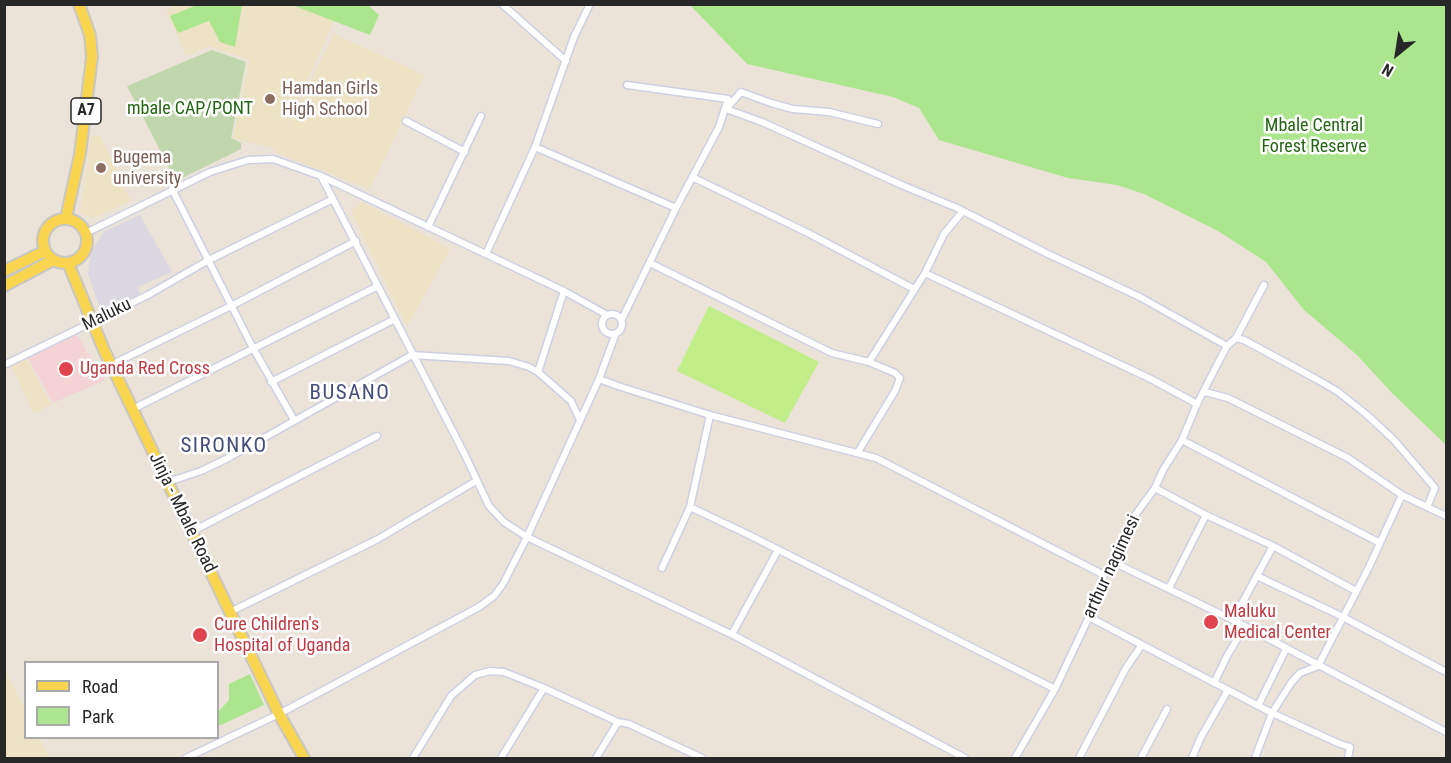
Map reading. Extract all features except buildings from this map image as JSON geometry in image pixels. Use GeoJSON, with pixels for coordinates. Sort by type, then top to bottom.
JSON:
{"type":"FeatureCollection","features":[{"type":"Feature","properties":{"kind":"main road","name":"A7"},"geometry":{"type":"LineString","coordinates":[[66,218],[80,154],[92,57],[90,35],[79,4]]}},
{"type":"Feature","properties":{"kind":"main road"},"geometry":{"type":"LineString","coordinates":[[66,218],[76,221],[86,233],[87,244],[85,252],[75,261],[68,263],[54,260],[45,251],[42,240],[44,232],[53,222],[66,218]]}},
{"type":"Feature","properties":{"kind":"main road"},"geometry":{"type":"LineString","coordinates":[[4,271],[45,251]]}},
{"type":"Feature","properties":{"kind":"main road"},"geometry":{"type":"LineString","coordinates":[[4,286],[54,260]]}},
{"type":"Feature","properties":{"kind":"main road","name":"Jinja - Mbale Road"},"geometry":{"type":"LineString","coordinates":[[68,263],[111,365],[279,714],[304,759]]}},
{"type":"Feature","properties":{"kind":"street"},"geometry":{"type":"LineString","coordinates":[[502,4],[566,61]]}},
{"type":"Feature","properties":{"kind":"street"},"geometry":{"type":"LineString","coordinates":[[486,255],[535,147],[579,25],[590,4]]}},
{"type":"Feature","properties":{"kind":"street"},"geometry":{"type":"LineString","coordinates":[[186,759],[195,757],[279,714],[479,607],[495,596],[503,584],[527,537],[599,379],[616,333],[621,329],[622,319],[676,208],[719,127],[728,99],[627,85]]}},
{"type":"Feature","properties":{"kind":"street"},"geometry":{"type":"LineString","coordinates":[[726,109],[741,92],[792,109],[829,112],[878,124]]}},
{"type":"Feature","properties":{"kind":"street"},"geometry":{"type":"LineString","coordinates":[[726,109],[762,122],[963,211],[1140,297],[1227,346],[1236,338],[1264,285]]}},
{"type":"Feature","properties":{"kind":"street"},"geometry":{"type":"LineString","coordinates":[[428,227],[481,116]]}},
{"type":"Feature","properties":{"kind":"street"},"geometry":{"type":"LineString","coordinates":[[406,121],[465,152]]}},
{"type":"Feature","properties":{"kind":"street"},"geometry":{"type":"LineString","coordinates":[[535,147],[676,208]]}},
{"type":"Feature","properties":{"kind":"street"},"geometry":{"type":"LineString","coordinates":[[86,233],[172,189],[226,165],[256,159],[273,159],[321,176],[564,291],[607,315],[617,314],[622,319]]}},
{"type":"Feature","properties":{"kind":"street"},"geometry":{"type":"LineString","coordinates":[[321,176],[464,453],[476,481],[495,513],[527,537],[732,634],[965,759]]}},
{"type":"Feature","properties":{"kind":"street"},"geometry":{"type":"LineString","coordinates":[[692,177],[808,233],[914,289]]}},
{"type":"Feature","properties":{"kind":"street"},"geometry":{"type":"LineString","coordinates":[[172,189],[207,261],[271,382],[294,420]]}},
{"type":"Feature","properties":{"kind":"street","name":"Maluku"},"geometry":{"type":"LineString","coordinates":[[4,365],[148,295],[207,261],[333,199]]}},
{"type":"Feature","properties":{"kind":"street"},"geometry":{"type":"LineString","coordinates":[[869,362],[925,273],[944,234],[963,211]]}},
{"type":"Feature","properties":{"kind":"street"},"geometry":{"type":"LineString","coordinates":[[111,365],[356,241]]}},
{"type":"Feature","properties":{"kind":"street"},"geometry":{"type":"LineString","coordinates":[[650,263],[832,353],[869,362],[900,378],[895,391],[858,452]]}},
{"type":"Feature","properties":{"kind":"street"},"geometry":{"type":"LineString","coordinates":[[925,273],[1175,391],[1197,404]]}},
{"type":"Feature","properties":{"kind":"street"},"geometry":{"type":"LineString","coordinates":[[133,410],[378,286]]}},
{"type":"Feature","properties":{"kind":"street"},"geometry":{"type":"LineString","coordinates":[[538,372],[564,291]]}},
{"type":"Feature","properties":{"kind":"street"},"geometry":{"type":"LineString","coordinates":[[607,315],[602,326],[606,332],[616,333]]}},
{"type":"Feature","properties":{"kind":"street"},"geometry":{"type":"LineString","coordinates":[[271,382],[395,319]]}},
{"type":"Feature","properties":{"kind":"street"},"geometry":{"type":"LineString","coordinates":[[1236,338],[1244,340],[1337,391],[1366,414],[1394,440],[1435,488],[1427,507]]}},
{"type":"Feature","properties":{"kind":"street","name":"arthur nagimesi"},"geometry":{"type":"LineString","coordinates":[[1015,759],[1055,689],[1089,617],[1104,575],[1113,562],[1133,518],[1155,488],[1163,470],[1182,440],[1197,404],[1227,346]]}},
{"type":"Feature","properties":{"kind":"street"},"geometry":{"type":"LineString","coordinates":[[168,482],[201,471],[228,458],[412,355],[509,361],[530,367],[571,400],[580,420]]}},
{"type":"Feature","properties":{"kind":"street"},"geometry":{"type":"LineString","coordinates":[[599,379],[710,415],[858,452],[892,465],[1104,575]]}},
{"type":"Feature","properties":{"kind":"street"},"geometry":{"type":"LineString","coordinates":[[1205,392],[1228,398],[1348,458],[1402,495],[1446,516]]}},
{"type":"Feature","properties":{"kind":"street"},"geometry":{"type":"LineString","coordinates":[[662,568],[690,507],[710,415]]}},
{"type":"Feature","properties":{"kind":"street"},"geometry":{"type":"LineString","coordinates":[[191,532],[377,436]]}},
{"type":"Feature","properties":{"kind":"street"},"geometry":{"type":"LineString","coordinates":[[1182,440],[1380,543]]}},
{"type":"Feature","properties":{"kind":"street"},"geometry":{"type":"LineString","coordinates":[[230,612],[378,539],[476,481]]}},
{"type":"Feature","properties":{"kind":"street"},"geometry":{"type":"LineString","coordinates":[[1155,488],[1273,546],[1356,591]]}},
{"type":"Feature","properties":{"kind":"street"},"geometry":{"type":"LineString","coordinates":[[1255,759],[1272,713],[1290,683],[1300,673],[1318,666],[1402,495]]}},
{"type":"Feature","properties":{"kind":"street"},"geometry":{"type":"LineString","coordinates":[[690,507],[1055,689]]}},
{"type":"Feature","properties":{"kind":"street"},"geometry":{"type":"LineString","coordinates":[[1168,588],[1206,515]]}},
{"type":"Feature","properties":{"kind":"street"},"geometry":{"type":"LineString","coordinates":[[1233,620],[1273,546]]}},
{"type":"Feature","properties":{"kind":"street"},"geometry":{"type":"LineString","coordinates":[[732,634],[778,550]]}},
{"type":"Feature","properties":{"kind":"street"},"geometry":{"type":"LineString","coordinates":[[1113,562],[1245,626],[1446,732]]}},
{"type":"Feature","properties":{"kind":"street"},"geometry":{"type":"LineString","coordinates":[[1257,576],[1343,617],[1446,672]]}},
{"type":"Feature","properties":{"kind":"street"},"geometry":{"type":"LineString","coordinates":[[1089,617],[1272,713],[1350,747],[1347,759]]}},
{"type":"Feature","properties":{"kind":"street"},"geometry":{"type":"LineString","coordinates":[[1214,683],[1245,626]]}},
{"type":"Feature","properties":{"kind":"street"},"geometry":{"type":"LineString","coordinates":[[1079,759],[1126,668],[1141,646]]}},
{"type":"Feature","properties":{"kind":"street"},"geometry":{"type":"LineString","coordinates":[[1258,705],[1286,649]]}},
{"type":"Feature","properties":{"kind":"street"},"geometry":{"type":"LineString","coordinates":[[413,759],[451,696],[475,675],[490,671],[504,672],[544,688],[700,758]]}},
{"type":"Feature","properties":{"kind":"street"},"geometry":{"type":"LineString","coordinates":[[501,759],[544,688]]}},
{"type":"Feature","properties":{"kind":"street"},"geometry":{"type":"LineString","coordinates":[[1192,759],[1201,737],[1228,690]]}},
{"type":"Feature","properties":{"kind":"street"},"geometry":{"type":"LineString","coordinates":[[1141,759],[1167,709]]}},
{"type":"Feature","properties":{"kind":"street"},"geometry":{"type":"LineString","coordinates":[[596,759],[618,722]]}},
{"type":"Feature","properties":{"kind":"shaded area"},"geometry":{"type":"Polygon","coordinates":[[[179,4],[341,5],[278,145],[334,34],[424,75],[370,189],[275,152],[276,149],[233,138],[250,60],[209,46],[186,56],[166,10],[179,4]]]}},
{"type":"Feature","properties":{"kind":"shaded area","name":"Bugema university"},"geometry":{"type":"Polygon","coordinates":[[[91,136],[100,136],[131,201],[92,218],[80,213],[91,136]]]}},
{"type":"Feature","properties":{"kind":"shaded area"},"geometry":{"type":"Polygon","coordinates":[[[362,202],[450,249],[407,326],[351,211],[362,202]]]}},
{"type":"Feature","properties":{"kind":"shaded area"},"geometry":{"type":"Polygon","coordinates":[[[140,215],[172,272],[138,287],[141,298],[102,314],[88,274],[91,251],[105,231],[140,215]]]}},
{"type":"Feature","properties":{"kind":"shaded area","name":"Uganda Red Cross"},"geometry":{"type":"Polygon","coordinates":[[[76,334],[105,380],[53,403],[28,358],[76,334]]]}},
{"type":"Feature","properties":{"kind":"shaded area"},"geometry":{"type":"Polygon","coordinates":[[[25,357],[51,404],[34,414],[12,367],[25,357]]]}},
{"type":"Feature","properties":{"kind":"shaded area"},"geometry":{"type":"Polygon","coordinates":[[[4,668],[24,708],[24,739],[40,739],[50,758],[5,758],[4,668]]]}},
{"type":"Feature","properties":{"kind":"green space"},"geometry":{"type":"Polygon","coordinates":[[[197,5],[242,5],[235,47],[220,42],[209,21],[178,33],[170,16],[197,5]]]}},
{"type":"Feature","properties":{"kind":"green space"},"geometry":{"type":"Polygon","coordinates":[[[292,5],[368,5],[379,15],[370,35],[292,5]]]}},
{"type":"Feature","properties":{"kind":"green space","name":"Mbale Central Forest Reserve"},"geometry":{"type":"Polygon","coordinates":[[[690,5],[1446,5],[1446,445],[1392,393],[1357,355],[1304,310],[1266,262],[1218,231],[1144,194],[1117,185],[1068,178],[939,140],[919,108],[893,97],[747,64],[690,5]]]}},
{"type":"Feature","properties":{"kind":"green space","name":"mbale CAP/PONT"},"geometry":{"type":"Polygon","coordinates":[[[212,50],[246,62],[231,138],[241,143],[241,149],[176,181],[127,86],[212,50]]]}},
{"type":"Feature","properties":{"kind":"green space"},"geometry":{"type":"Polygon","coordinates":[[[709,306],[819,362],[785,423],[677,371],[709,306]]]}},
{"type":"Feature","properties":{"kind":"green space"},"geometry":{"type":"Polygon","coordinates":[[[250,674],[264,705],[221,725],[219,724],[219,711],[229,700],[229,684],[250,674]]]}},
{"type":"Feature","properties":{"kind":"place","name":"Hamdan Girls High School"},"geometry":{"type":"Point","coordinates":[270,99]}},
{"type":"Feature","properties":{"kind":"place","name":"Bugema university"},"geometry":{"type":"Point","coordinates":[101,168]}},
{"type":"Feature","properties":{"kind":"place","name":"Uganda Red Cross"},"geometry":{"type":"Point","coordinates":[66,369]}},
{"type":"Feature","properties":{"kind":"place","name":"Maluku Medical Center"},"geometry":{"type":"Point","coordinates":[1211,622]}},
{"type":"Feature","properties":{"kind":"place","name":"Cure Children's Hospital of Uganda"},"geometry":{"type":"Point","coordinates":[200,635]}},
{"type":"Feature","properties":{"kind":"district","name":"BUSANO"},"geometry":{"type":"Point","coordinates":[350,394]}},
{"type":"Feature","properties":{"kind":"district","name":"SIRONKO"},"geometry":{"type":"Point","coordinates":[224,447]}}]}
